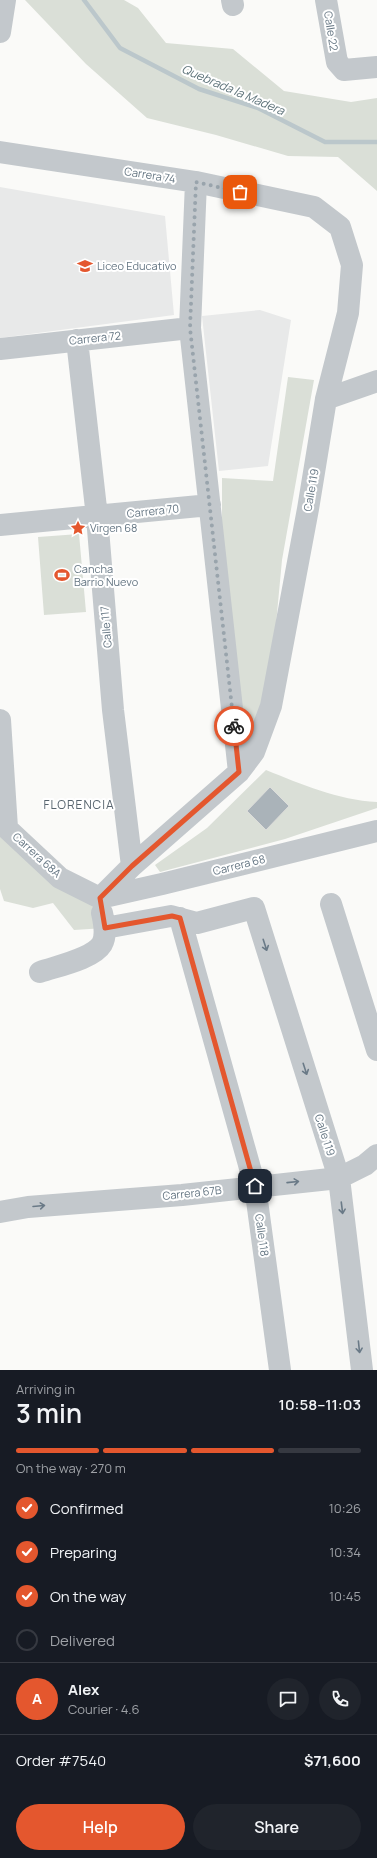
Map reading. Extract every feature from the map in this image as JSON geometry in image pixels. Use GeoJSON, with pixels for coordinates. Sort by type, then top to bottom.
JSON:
{"type":"FeatureCollection","features":[{"type":"Feature","properties":{"kind":"street"},"geometry":{"type":"LineString","coordinates":[[0,32],[5,0]]}},
{"type":"Feature","properties":{"kind":"street","name":"Calle 22"},"geometry":{"type":"LineString","coordinates":[[326,0],[337,62],[344,70],[377,66]]}},
{"type":"Feature","properties":{"kind":"street","name":"Carrera 74"},"geometry":{"type":"LineString","coordinates":[[0,152],[196,182],[314,207],[340,227]]}},
{"type":"Feature","properties":{"kind":"street"},"geometry":{"type":"LineString","coordinates":[[40,972],[92,954],[104,935],[100,898],[132,866],[239,772],[190,328],[196,182]]}},
{"type":"Feature","properties":{"kind":"street","name":"Calle 119"},"geometry":{"type":"LineString","coordinates":[[239,772],[254,752],[271,706],[308,510],[326,399],[348,313],[352,265],[340,227]]}},
{"type":"Feature","properties":{"kind":"street","name":"Carrera 72"},"geometry":{"type":"LineString","coordinates":[[0,349],[190,328]]}},
{"type":"Feature","properties":{"kind":"street","name":"Calle 117"},"geometry":{"type":"LineString","coordinates":[[77,340],[97,516],[113,710],[132,866]]}},
{"type":"Feature","properties":{"kind":"street"},"geometry":{"type":"LineString","coordinates":[[326,399],[377,381]]}},
{"type":"Feature","properties":{"kind":"street","name":"Carrera 70"},"geometry":{"type":"LineString","coordinates":[[0,525],[210,505]]}},
{"type":"Feature","properties":{"kind":"street"},"geometry":{"type":"LineString","coordinates":[[0,720],[4,825]]}},
{"type":"Feature","properties":{"kind":"street","name":"Carrera 68A"},"geometry":{"type":"LineString","coordinates":[[4,825],[60,878],[100,898]]}},
{"type":"Feature","properties":{"kind":"street","name":"Carrera 68"},"geometry":{"type":"LineString","coordinates":[[100,898],[377,831]]}},
{"type":"Feature","properties":{"kind":"street"},"geometry":{"type":"LineString","coordinates":[[331,904],[377,1050]]}},
{"type":"Feature","properties":{"kind":"street","name":"Calle 119"},"geometry":{"type":"LineString","coordinates":[[180,918],[197,923],[254,908],[339,1178],[362,1370]]}},
{"type":"Feature","properties":{"kind":"street"},"geometry":{"type":"LineString","coordinates":[[104,935],[172,916],[180,918]]}},
{"type":"Feature","properties":{"kind":"street","name":"Calle 118"},"geometry":{"type":"LineString","coordinates":[[180,918],[255,1186],[280,1370]]}},
{"type":"Feature","properties":{"kind":"street","name":"Carrera 67B"},"geometry":{"type":"LineString","coordinates":[[0,1212],[28,1207],[182,1194],[339,1178],[365,1165],[377,1155]]}},
{"type":"Feature","properties":{"kind":"shaded area"},"geometry":{"type":"Polygon","coordinates":[[[25,0],[124,0],[138,8],[166,43],[233,49],[284,91],[351,102],[377,98],[377,191],[338,157],[288,156],[216,135],[147,118],[86,64],[25,0]]]}},
{"type":"Feature","properties":{"kind":"shaded area","name":"Liceo Educativo"},"geometry":{"type":"Polygon","coordinates":[[[0,187],[165,216],[174,315],[0,338],[0,187]]]}},
{"type":"Feature","properties":{"kind":"shaded area"},"geometry":{"type":"Polygon","coordinates":[[[260,310],[291,320],[268,466],[219,471],[202,316],[260,310]]]}},
{"type":"Feature","properties":{"kind":"shaded area"},"geometry":{"type":"Polygon","coordinates":[[[288,377],[314,380],[282,560],[273,656],[258,719],[245,738],[222,528],[222,478],[273,481],[288,377]]]}},
{"type":"Feature","properties":{"kind":"shaded area","name":"Cancha Barrio Nuevo"},"geometry":{"type":"Polygon","coordinates":[[[79,534],[86,612],[44,615],[38,537],[79,534]]]}},
{"type":"Feature","properties":{"kind":"shaded area"},"geometry":{"type":"Polygon","coordinates":[[[266,770],[306,786],[334,795],[362,801],[377,802],[377,808],[285,839],[160,872],[155,865],[207,828],[266,770]]]}},
{"type":"Feature","properties":{"kind":"shaded area"},"geometry":{"type":"Polygon","coordinates":[[[0,829],[100,898],[105,928],[74,930],[53,903],[33,908],[4,901],[0,889],[0,829]]]}},
{"type":"Feature","properties":{"kind":"building"},"geometry":{"type":"Polygon","coordinates":[[[270,787],[289,806],[266,830],[247,811],[270,787]]]}},
{"type":"Feature","properties":{"kind":"waterway","name":"Quebrada la Madera"},"geometry":{"type":"LineString","coordinates":[[84,0],[120,48],[199,89],[258,108],[325,142],[377,142]]}},
{"type":"Feature","properties":{"kind":"way so far"},"geometry":{"type":"LineString","coordinates":[[234,726],[190,328],[196,182],[240,192]]}},
{"type":"Feature","properties":{"kind":"place","name":"Liceo Educativo"},"geometry":{"type":"Point","coordinates":[85,266]}},
{"type":"Feature","properties":{"kind":"place","name":"Virgen 68"},"geometry":{"type":"Point","coordinates":[78,528]}},
{"type":"Feature","properties":{"kind":"place","name":"Cancha Barrio Nuevo"},"geometry":{"type":"Point","coordinates":[62,575]}},
{"type":"Feature","properties":{"kind":"district","name":"FLORENCIA"},"geometry":{"type":"Point","coordinates":[79,805]}},
{"type":"Feature","properties":{"kind":"route"},"geometry":{"type":"LineString","coordinates":[[234,726],[239,772],[132,866],[100,898],[105,928],[172,916],[180,918],[255,1186]]}}]}
